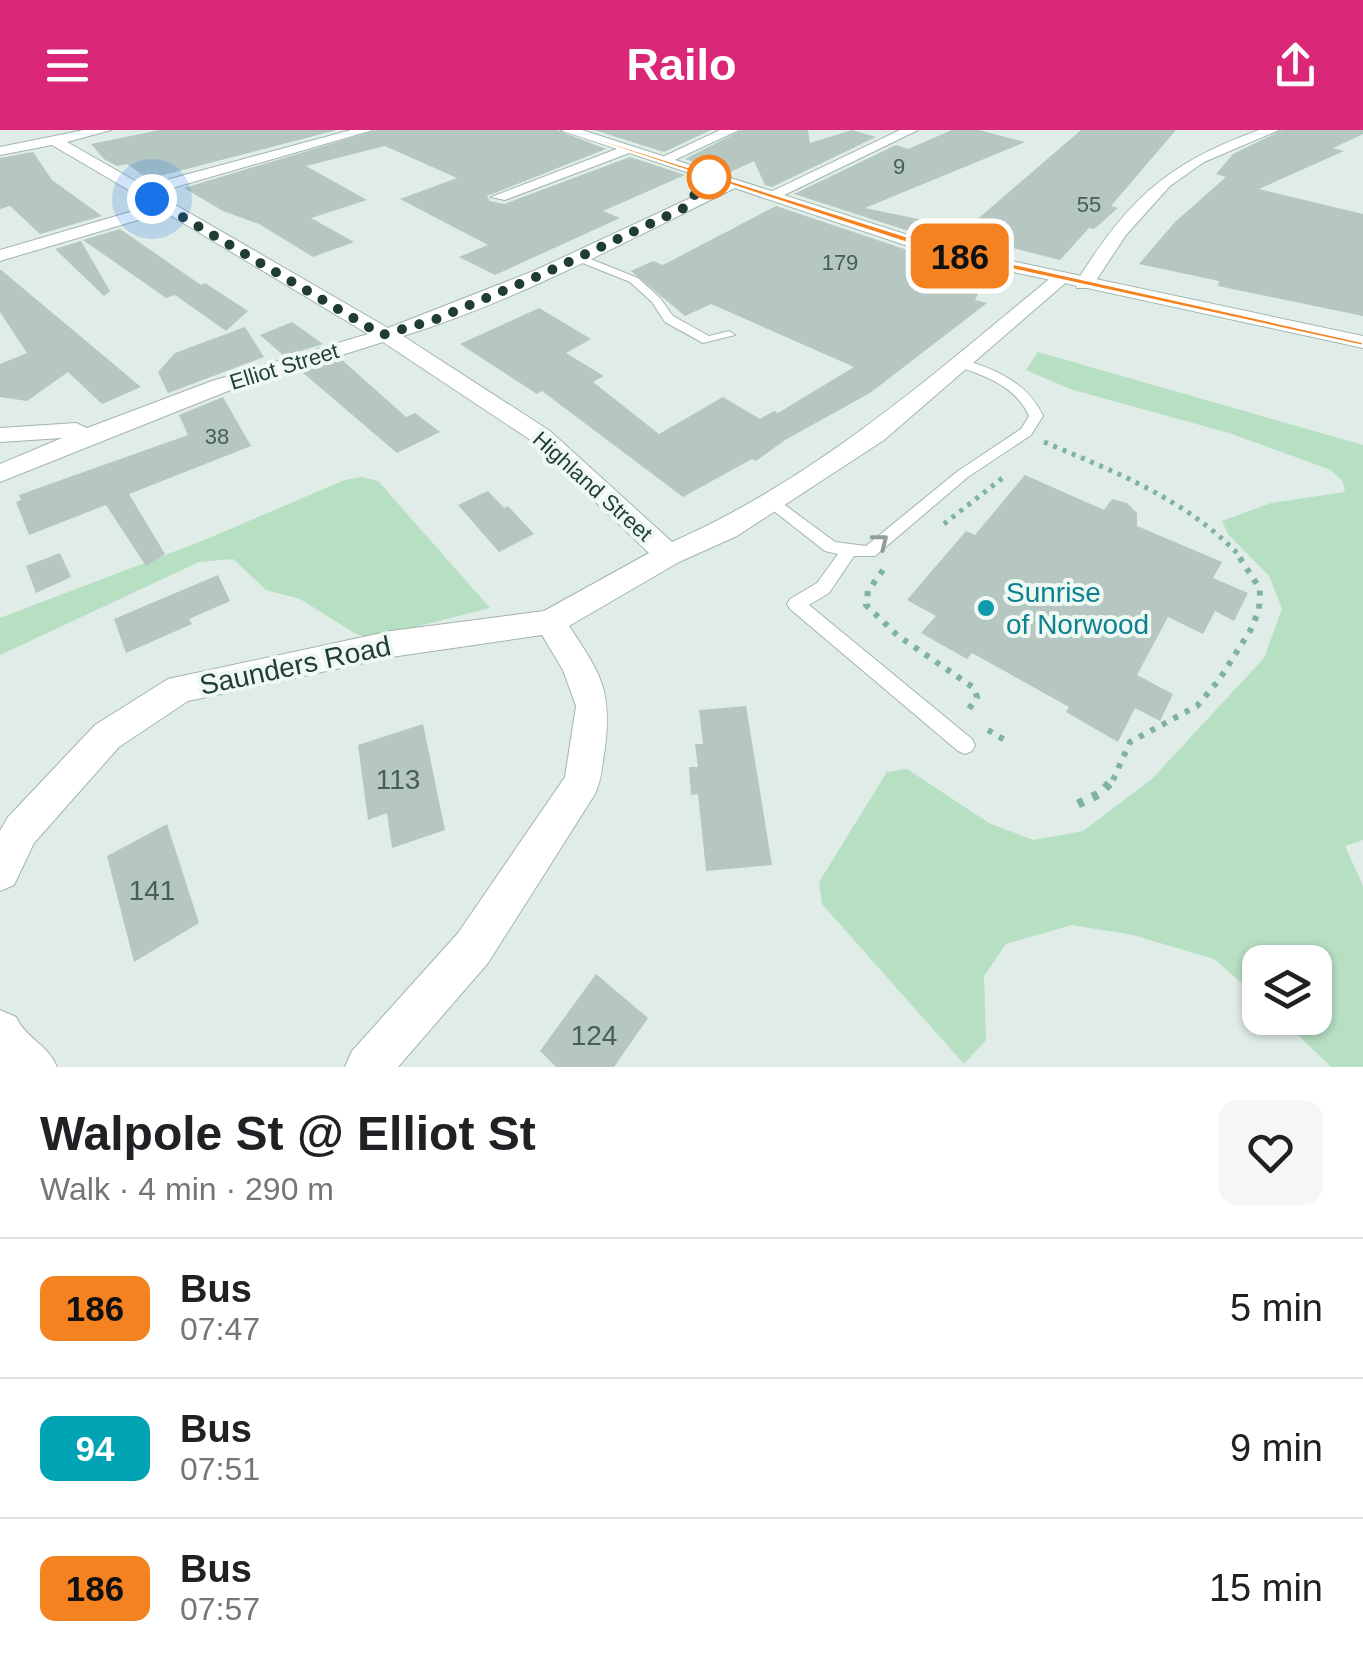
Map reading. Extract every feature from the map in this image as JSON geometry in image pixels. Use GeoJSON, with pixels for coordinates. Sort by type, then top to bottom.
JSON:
{"type":"FeatureCollection","features":[{"type":"Feature","properties":{"kind":"street"},"geometry":{"type":"LineString","coordinates":[[0,150],[104,130]]}},
{"type":"Feature","properties":{"kind":"street"},"geometry":{"type":"LineString","coordinates":[[0,256],[83,232],[210,172],[366,130]]}},
{"type":"Feature","properties":{"kind":"street"},"geometry":{"type":"LineString","coordinates":[[568,130],[926,247],[1363,342]]}},
{"type":"Feature","properties":{"kind":"street"},"geometry":{"type":"LineString","coordinates":[[661,161],[732,130]]}},
{"type":"Feature","properties":{"kind":"street"},"geometry":{"type":"LineString","coordinates":[[768,197],[912,130]]}},
{"type":"Feature","properties":{"kind":"street","name":"Saunders Road"},"geometry":{"type":"LineString","coordinates":[[0,871],[21,830],[107,736],[180,689],[391,644],[550,622],[669,554],[728,529],[875,435],[961,363],[1073,282],[1170,179],[1198,159],[1272,130]]}},
{"type":"Feature","properties":{"kind":"street","name":"Highland Street"},"geometry":{"type":"LineString","coordinates":[[54,140],[406,347],[541,436],[669,554]]}},
{"type":"Feature","properties":{"kind":"street"},"geometry":{"type":"LineString","coordinates":[[499,198],[627,149]]}},
{"type":"Feature","properties":{"kind":"street","name":"Elliot Street"},"geometry":{"type":"LineString","coordinates":[[0,474],[109,427],[220,386],[434,320],[578,258],[732,184]]}},
{"type":"Feature","properties":{"kind":"street"},"geometry":{"type":"LineString","coordinates":[[0,434],[109,427]]}},
{"type":"Feature","properties":{"kind":"street"},"geometry":{"type":"LineString","coordinates":[[368,1067],[472,948],[582,782],[592,706],[578,666],[550,622]]}},
{"type":"Feature","properties":{"kind":"street"},"geometry":{"type":"LineString","coordinates":[[0,1033],[6,1047],[34,1067]]}},
{"type":"Feature","properties":{"kind":"lane"},"geometry":{"type":"LineString","coordinates":[[578,258],[634,280],[656,300],[669,319],[707,340],[729,335]]}},
{"type":"Feature","properties":{"kind":"lane"},"geometry":{"type":"LineString","coordinates":[[768,501],[831,547],[869,552],[962,474],[1026,432],[1036,416],[1032,404],[1015,387],[961,363]]}},
{"type":"Feature","properties":{"kind":"lane"},"geometry":{"type":"LineString","coordinates":[[848,552],[823,588],[796,604],[966,746]]}},
{"type":"Feature","properties":{"kind":"path"},"geometry":{"type":"LineString","coordinates":[[1043,432],[1037,439],[1166,493],[1198,514],[1246,563],[1261,594],[1245,640],[1220,680],[1197,705],[1170,725],[1130,742],[1109,789],[1100,797],[1078,804]]}},
{"type":"Feature","properties":{"kind":"path"},"geometry":{"type":"LineString","coordinates":[[932,531],[957,516],[1014,466]]}},
{"type":"Feature","properties":{"kind":"path"},"geometry":{"type":"LineString","coordinates":[[888,564],[866,592],[866,605],[873,617],[897,636],[974,688],[977,697],[966,710],[971,719]]}},
{"type":"Feature","properties":{"kind":"path"},"geometry":{"type":"LineString","coordinates":[[983,726],[1008,742]]}},
{"type":"Feature","properties":{"kind":"green space"},"geometry":{"type":"Polygon","coordinates":[[[1038,352],[1363,445],[1363,840],[1345,846],[1363,886],[1363,1067],[1331,1067],[1298,1035],[1332,1035],[1332,945],[1242,945],[1242,983],[1214,959],[1133,935],[1072,925],[1006,944],[984,976],[986,1040],[964,1064],[822,904],[819,882],[887,772],[907,769],[989,823],[1033,840],[1083,831],[1152,779],[1264,658],[1282,609],[1269,576],[1228,534],[1222,521],[1271,503],[1345,492],[1343,482],[1331,470],[1229,433],[1070,389],[1026,370],[1038,352]]]}},
{"type":"Feature","properties":{"kind":"green space"},"geometry":{"type":"Polygon","coordinates":[[[362,477],[378,481],[490,608],[372,638],[356,634],[300,599],[266,590],[233,559],[199,562],[0,655],[0,618],[202,541],[345,480],[362,477]]]}},
{"type":"Feature","properties":{"kind":"building"},"geometry":{"type":"Polygon","coordinates":[[[160,130],[337,130],[148,179],[127,164],[117,166],[104,159],[91,144],[160,130]]]}},
{"type":"Feature","properties":{"kind":"building"},"geometry":{"type":"Polygon","coordinates":[[[377,130],[557,130],[606,149],[487,196],[490,201],[504,204],[630,157],[685,175],[603,211],[620,218],[495,275],[459,257],[488,245],[400,199],[457,178],[385,146],[306,166],[367,200],[311,218],[354,242],[313,257],[259,224],[223,211],[184,188],[377,130]]]}},
{"type":"Feature","properties":{"kind":"building"},"geometry":{"type":"Polygon","coordinates":[[[594,130],[711,130],[664,152],[594,130]]]}},
{"type":"Feature","properties":{"kind":"building"},"geometry":{"type":"Polygon","coordinates":[[[742,130],[808,130],[810,143],[852,130],[876,137],[772,187],[765,185],[754,161],[728,173],[685,159],[742,130]]]}},
{"type":"Feature","properties":{"kind":"building"},"geometry":{"type":"Polygon","coordinates":[[[952,130],[979,130],[1025,142],[865,208],[966,229],[1081,130],[1176,130],[1111,206],[1118,208],[1094,229],[1089,228],[1060,260],[1001,245],[996,254],[946,243],[794,194],[896,145],[908,149],[952,130]]]}},
{"type":"Feature","properties":{"kind":"building"},"geometry":{"type":"Polygon","coordinates":[[[1282,130],[1363,130],[1363,134],[1333,148],[1344,151],[1259,189],[1363,214],[1363,316],[1218,286],[1219,281],[1139,264],[1175,222],[1226,177],[1216,174],[1233,154],[1282,130]]]}},
{"type":"Feature","properties":{"kind":"building"},"geometry":{"type":"Polygon","coordinates":[[[33,152],[52,180],[102,216],[40,234],[10,206],[0,209],[0,158],[33,152]]]}},
{"type":"Feature","properties":{"kind":"building"},"geometry":{"type":"Polygon","coordinates":[[[776,206],[934,259],[989,271],[975,300],[987,303],[870,393],[785,440],[756,461],[752,459],[683,497],[542,391],[537,394],[460,344],[539,308],[591,339],[566,353],[604,376],[593,382],[659,434],[723,397],[760,419],[774,411],[778,413],[854,367],[711,304],[685,316],[631,271],[653,261],[663,265],[776,206]]]}},
{"type":"Feature","properties":{"kind":"building"},"geometry":{"type":"Polygon","coordinates":[[[120,229],[201,285],[205,283],[248,311],[226,331],[175,295],[166,298],[83,240],[120,229]]]}},
{"type":"Feature","properties":{"kind":"building"},"geometry":{"type":"Polygon","coordinates":[[[81,241],[110,291],[104,296],[55,249],[81,241]]]}},
{"type":"Feature","properties":{"kind":"building"},"geometry":{"type":"Polygon","coordinates":[[[0,269],[141,387],[102,404],[68,372],[27,401],[0,397],[0,364],[27,353],[0,312],[0,269]]]}},
{"type":"Feature","properties":{"kind":"building"},"geometry":{"type":"Polygon","coordinates":[[[292,322],[323,344],[284,356],[260,335],[292,322]]]}},
{"type":"Feature","properties":{"kind":"building"},"geometry":{"type":"Polygon","coordinates":[[[245,327],[264,357],[168,393],[158,372],[175,353],[245,327]]]}},
{"type":"Feature","properties":{"kind":"building"},"geometry":{"type":"Polygon","coordinates":[[[341,359],[406,417],[415,413],[440,432],[397,453],[302,372],[341,359]]]}},
{"type":"Feature","properties":{"kind":"building"},"geometry":{"type":"Polygon","coordinates":[[[223,397],[251,446],[129,494],[165,554],[146,566],[106,505],[29,535],[16,502],[21,500],[19,495],[188,435],[179,415],[223,397]]]}},
{"type":"Feature","properties":{"kind":"building","name":"Sunrise of Norwood"},"geometry":{"type":"Polygon","coordinates":[[[1025,475],[1104,510],[1112,499],[1127,503],[1137,513],[1137,526],[1222,562],[1213,578],[1248,593],[1234,621],[1215,611],[1203,634],[1168,617],[1137,675],[1173,694],[1160,721],[1135,708],[1118,742],[1066,712],[1069,707],[972,653],[967,659],[921,633],[936,616],[907,600],[966,531],[975,535],[1025,475]]]}},
{"type":"Feature","properties":{"kind":"building"},"geometry":{"type":"Polygon","coordinates":[[[488,491],[534,534],[499,552],[458,505],[488,491]]]}},
{"type":"Feature","properties":{"kind":"building"},"geometry":{"type":"Polygon","coordinates":[[[60,553],[71,577],[36,593],[26,566],[60,553]]]}},
{"type":"Feature","properties":{"kind":"building"},"geometry":{"type":"Polygon","coordinates":[[[218,575],[230,601],[189,619],[192,624],[126,653],[114,619],[218,575]]]}},
{"type":"Feature","properties":{"kind":"building"},"geometry":{"type":"Polygon","coordinates":[[[746,706],[772,865],[706,871],[698,794],[691,795],[689,767],[698,767],[695,744],[703,744],[699,710],[746,706]]]}},
{"type":"Feature","properties":{"kind":"building"},"geometry":{"type":"Polygon","coordinates":[[[423,724],[445,830],[392,848],[387,813],[368,820],[358,745],[423,724]]]}},
{"type":"Feature","properties":{"kind":"building"},"geometry":{"type":"Polygon","coordinates":[[[167,824],[199,923],[134,962],[107,856],[167,824]]]}},
{"type":"Feature","properties":{"kind":"building"},"geometry":{"type":"Polygon","coordinates":[[[596,974],[648,1018],[614,1067],[556,1067],[540,1051],[596,974]]]}},
{"type":"Feature","properties":{"kind":"bus line","name":"186"},"geometry":{"type":"LineString","coordinates":[[568,130],[941,251],[1061,280],[1363,342]]}},
{"type":"Feature","properties":{"kind":"place","name":"Sunrise of Norwood"},"geometry":{"type":"Point","coordinates":[986,608]}},
{"type":"Feature","properties":{"kind":"route"},"geometry":{"type":"LineString","coordinates":[[152,199],[382,335],[434,320],[684,208],[709,177]]}}]}
